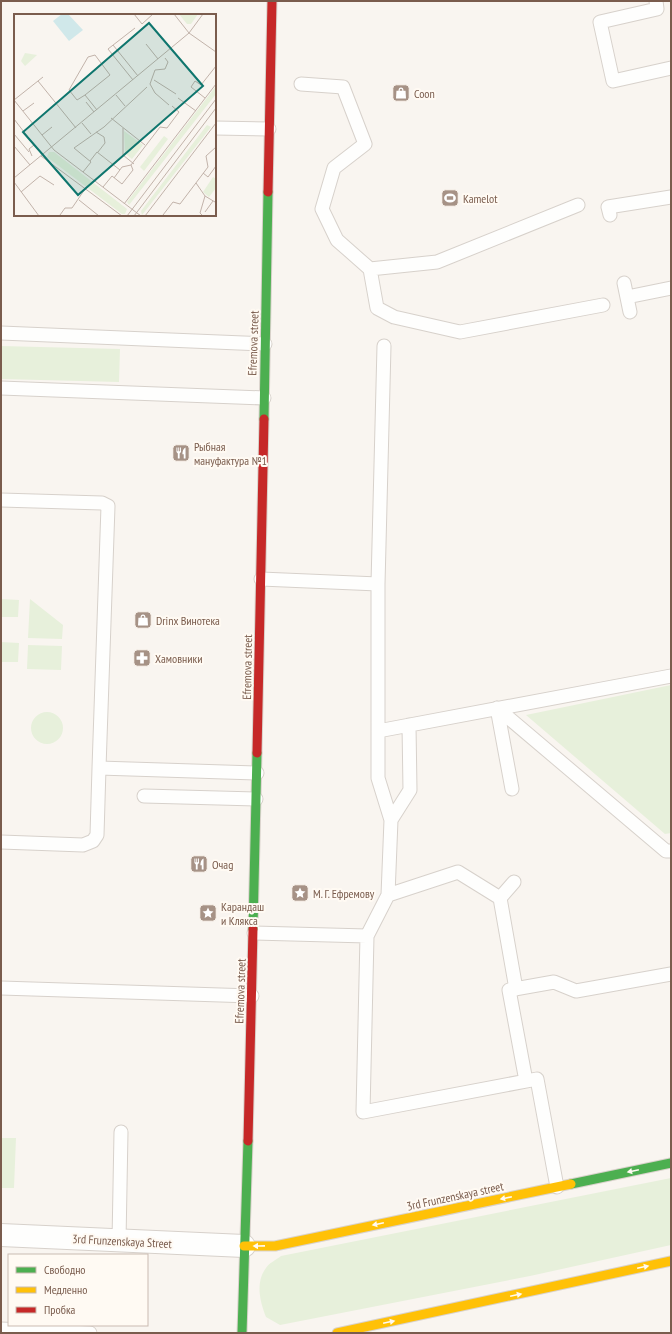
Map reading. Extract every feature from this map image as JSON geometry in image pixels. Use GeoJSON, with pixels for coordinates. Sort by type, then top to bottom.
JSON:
{"type":"FeatureCollection","features":[{"type":"Feature","properties":{"kind":"street","name":"Efremova street"},"geometry":{"type":"LineString","coordinates":[[242,1333],[254,933],[272,1]]}},
{"type":"Feature","properties":{"kind":"street","name":"3rd Frunzenskaya street"},"geometry":{"type":"LineString","coordinates":[[244,1246],[275,1246],[671,1163]]}},
{"type":"Feature","properties":{"kind":"street","name":"3rd Frunzenskaya Street"},"geometry":{"type":"LineString","coordinates":[[1,1235],[244,1246]]}},
{"type":"Feature","properties":{"kind":"street"},"geometry":{"type":"LineString","coordinates":[[337,1333],[363,1330],[671,1261]]}},
{"type":"Feature","properties":{"kind":"lane"},"geometry":{"type":"LineString","coordinates":[[656,1],[657,9],[600,22],[613,81],[671,68]]}},
{"type":"Feature","properties":{"kind":"lane"},"geometry":{"type":"LineString","coordinates":[[301,84],[343,87],[365,144],[334,168],[322,209],[337,240],[370,268],[376,308],[394,317],[460,332],[603,305]]}},
{"type":"Feature","properties":{"kind":"lane"},"geometry":{"type":"LineString","coordinates":[[216,128],[269,130]]}},
{"type":"Feature","properties":{"kind":"lane"},"geometry":{"type":"LineString","coordinates":[[610,215],[608,207],[671,197]]}},
{"type":"Feature","properties":{"kind":"lane"},"geometry":{"type":"LineString","coordinates":[[370,268],[437,262],[578,205]]}},
{"type":"Feature","properties":{"kind":"lane"},"geometry":{"type":"LineString","coordinates":[[624,283],[630,312]]}},
{"type":"Feature","properties":{"kind":"lane"},"geometry":{"type":"LineString","coordinates":[[627,297],[671,288]]}},
{"type":"Feature","properties":{"kind":"lane"},"geometry":{"type":"LineString","coordinates":[[1,333],[265,344]]}},
{"type":"Feature","properties":{"kind":"lane"},"geometry":{"type":"LineString","coordinates":[[384,346],[378,584],[378,778],[391,820],[388,895],[367,936],[363,1112],[537,1080],[557,1187]]}},
{"type":"Feature","properties":{"kind":"lane"},"geometry":{"type":"LineString","coordinates":[[1,388],[264,398]]}},
{"type":"Feature","properties":{"kind":"lane"},"geometry":{"type":"LineString","coordinates":[[1,500],[102,503],[108,506],[97,835],[93,841],[83,845],[1,842]]}},
{"type":"Feature","properties":{"kind":"lane"},"geometry":{"type":"LineString","coordinates":[[261,579],[378,584]]}},
{"type":"Feature","properties":{"kind":"lane"},"geometry":{"type":"LineString","coordinates":[[378,731],[671,676]]}},
{"type":"Feature","properties":{"kind":"lane"},"geometry":{"type":"LineString","coordinates":[[497,708],[512,789]]}},
{"type":"Feature","properties":{"kind":"lane"},"geometry":{"type":"LineString","coordinates":[[497,708],[666,852],[671,850]]}},
{"type":"Feature","properties":{"kind":"lane"},"geometry":{"type":"LineString","coordinates":[[391,820],[410,790],[410,725]]}},
{"type":"Feature","properties":{"kind":"lane"},"geometry":{"type":"LineString","coordinates":[[99,768],[257,773]]}},
{"type":"Feature","properties":{"kind":"lane"},"geometry":{"type":"LineString","coordinates":[[144,796],[256,800]]}},
{"type":"Feature","properties":{"kind":"lane"},"geometry":{"type":"LineString","coordinates":[[388,895],[458,872],[500,898],[516,989]]}},
{"type":"Feature","properties":{"kind":"lane"},"geometry":{"type":"LineString","coordinates":[[500,898],[514,882]]}},
{"type":"Feature","properties":{"kind":"lane"},"geometry":{"type":"LineString","coordinates":[[254,933],[367,936]]}},
{"type":"Feature","properties":{"kind":"lane"},"geometry":{"type":"LineString","coordinates":[[526,1081],[509,990],[554,982],[576,992],[671,974]]}},
{"type":"Feature","properties":{"kind":"lane"},"geometry":{"type":"LineString","coordinates":[[1,988],[252,996]]}},
{"type":"Feature","properties":{"kind":"lane"},"geometry":{"type":"LineString","coordinates":[[119,1241],[121,1132]]}},
{"type":"Feature","properties":{"kind":"lane"},"geometry":{"type":"LineString","coordinates":[[1,1329],[90,1333]]}},
{"type":"Feature","properties":{"kind":"green space"},"geometry":{"type":"Polygon","coordinates":[[[1,346],[120,349],[119,382],[1,379],[1,346]]]}},
{"type":"Feature","properties":{"kind":"green space"},"geometry":{"type":"Polygon","coordinates":[[[1,599],[19,600],[18,617],[1,617],[1,599]]]}},
{"type":"Feature","properties":{"kind":"green space"},"geometry":{"type":"Polygon","coordinates":[[[30,599],[63,625],[62,639],[28,638],[30,599]]]}},
{"type":"Feature","properties":{"kind":"green space"},"geometry":{"type":"Polygon","coordinates":[[[1,642],[19,643],[18,662],[1,662],[1,642]]]}},
{"type":"Feature","properties":{"kind":"green space"},"geometry":{"type":"Polygon","coordinates":[[[28,645],[62,646],[61,670],[27,669],[28,645]]]}},
{"type":"Feature","properties":{"kind":"green space"},"geometry":{"type":"Polygon","coordinates":[[[671,685],[671,833],[665,834],[526,715],[671,685]]]}},
{"type":"Feature","properties":{"kind":"green space"},"geometry":{"type":"Polygon","coordinates":[[[44,712],[50,712],[60,719],[63,728],[62,734],[56,741],[50,744],[44,744],[34,737],[31,731],[31,725],[38,715],[44,712]]]}},
{"type":"Feature","properties":{"kind":"green space"},"geometry":{"type":"Polygon","coordinates":[[[1,1138],[16,1138],[14,1188],[1,1188],[1,1138]]]}},
{"type":"Feature","properties":{"kind":"green space"},"geometry":{"type":"Polygon","coordinates":[[[671,1178],[671,1245],[530,1276],[280,1325],[266,1317],[260,1299],[260,1286],[263,1274],[267,1266],[281,1256],[671,1178]]]}},
{"type":"Feature","properties":{"kind":"traffic: fast"},"geometry":{"type":"LineString","coordinates":[[264,419],[268,192]]}},
{"type":"Feature","properties":{"kind":"traffic: fast"},"geometry":{"type":"LineString","coordinates":[[253,929],[257,753]]}},
{"type":"Feature","properties":{"kind":"traffic: fast"},"geometry":{"type":"LineString","coordinates":[[242,1333],[248,1141]]}},
{"type":"Feature","properties":{"kind":"traffic: fast"},"geometry":{"type":"LineString","coordinates":[[571,1184],[671,1163]]}},
{"type":"Feature","properties":{"kind":"traffic: slow"},"geometry":{"type":"LineString","coordinates":[[244,1246],[275,1246],[571,1184]]}},
{"type":"Feature","properties":{"kind":"traffic: slow"},"geometry":{"type":"LineString","coordinates":[[337,1333],[671,1261]]}},
{"type":"Feature","properties":{"kind":"traffic: jam"},"geometry":{"type":"LineString","coordinates":[[268,192],[272,1]]}},
{"type":"Feature","properties":{"kind":"traffic: jam"},"geometry":{"type":"LineString","coordinates":[[257,753],[264,419]]}},
{"type":"Feature","properties":{"kind":"traffic: jam"},"geometry":{"type":"LineString","coordinates":[[248,1141],[253,929]]}},
{"type":"Feature","properties":{"kind":"place","name":"Coon"},"geometry":{"type":"Point","coordinates":[401,93]}},
{"type":"Feature","properties":{"kind":"place","name":"Kamelot"},"geometry":{"type":"Point","coordinates":[450,198]}},
{"type":"Feature","properties":{"kind":"place","name":"Рыбная мануфактура №1"},"geometry":{"type":"Point","coordinates":[181,453]}},
{"type":"Feature","properties":{"kind":"place","name":"Drinx Винотека"},"geometry":{"type":"Point","coordinates":[143,620]}},
{"type":"Feature","properties":{"kind":"place","name":"Хамовники"},"geometry":{"type":"Point","coordinates":[142,658]}},
{"type":"Feature","properties":{"kind":"place","name":"Очаg"},"geometry":{"type":"Point","coordinates":[199,864]}},
{"type":"Feature","properties":{"kind":"place","name":"М. Г. Ефремову"},"geometry":{"type":"Point","coordinates":[300,893]}},
{"type":"Feature","properties":{"kind":"place","name":"Карандаш и Клякса"},"geometry":{"type":"Point","coordinates":[208,913]}}]}
